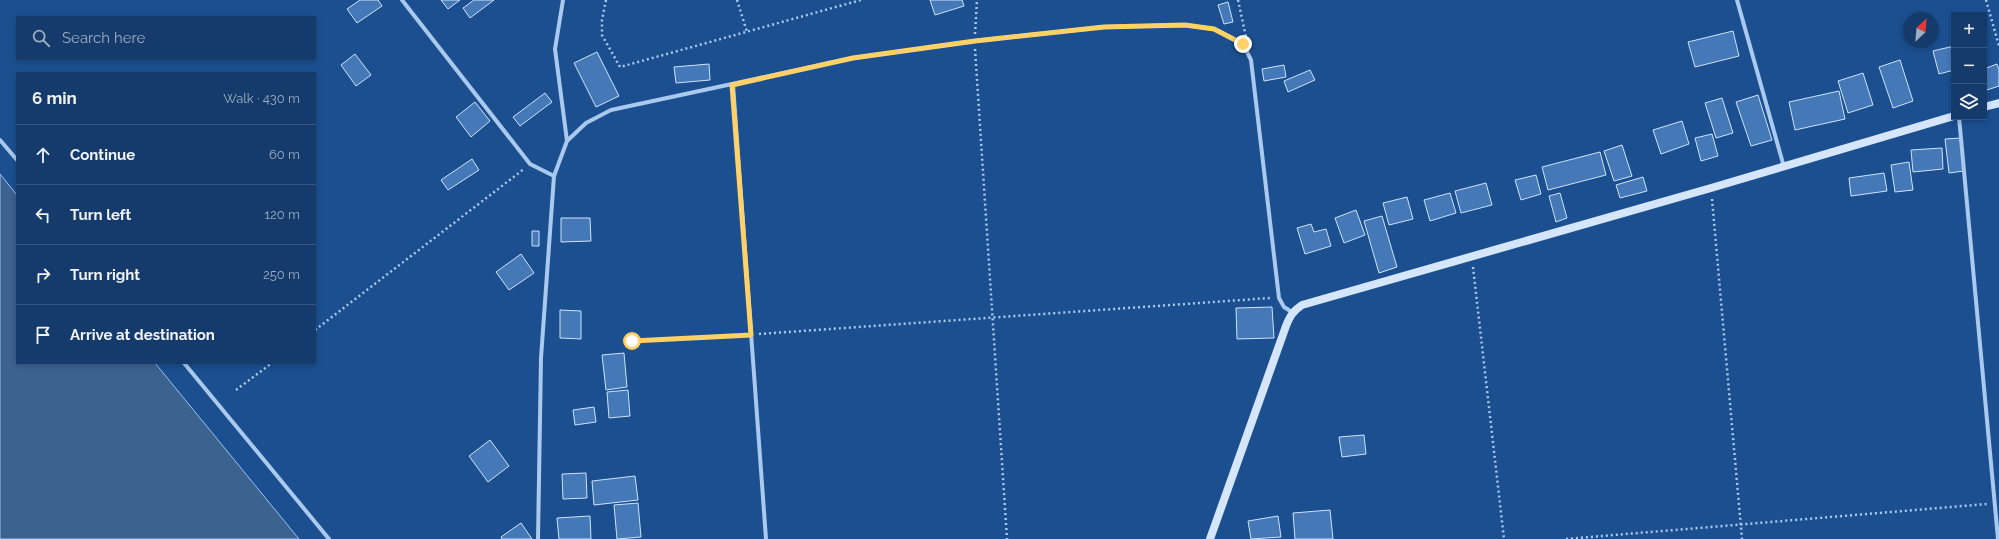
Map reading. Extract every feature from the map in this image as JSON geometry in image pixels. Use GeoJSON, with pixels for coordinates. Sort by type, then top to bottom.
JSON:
{"type":"FeatureCollection","features":[{"type":"Feature","properties":{"kind":"street"},"geometry":{"type":"LineString","coordinates":[[402,0],[530,164],[554,176]]}},
{"type":"Feature","properties":{"kind":"street"},"geometry":{"type":"LineString","coordinates":[[563,0],[555,49],[567,141]]}},
{"type":"Feature","properties":{"kind":"street"},"geometry":{"type":"LineString","coordinates":[[1737,0],[1784,166]]}},
{"type":"Feature","properties":{"kind":"street"},"geometry":{"type":"LineString","coordinates":[[538,539],[541,358],[554,176],[567,141],[586,123],[611,110],[853,58],[975,41],[1104,27],[1185,25],[1214,29],[1243,44],[1251,60],[1279,298],[1284,307],[1292,312]]}},
{"type":"Feature","properties":{"kind":"street"},"geometry":{"type":"LineString","coordinates":[[732,85],[766,539]]}},
{"type":"Feature","properties":{"kind":"street"},"geometry":{"type":"LineString","coordinates":[[1987,106],[1999,103]]}},
{"type":"Feature","properties":{"kind":"street"},"geometry":{"type":"LineString","coordinates":[[1210,539],[1292,312],[1302,306],[1951,117]]}},
{"type":"Feature","properties":{"kind":"street"},"geometry":{"type":"LineString","coordinates":[[1959,120],[1998,539]]}},
{"type":"Feature","properties":{"kind":"street"},"geometry":{"type":"LineString","coordinates":[[0,140],[16,159]]}},
{"type":"Feature","properties":{"kind":"street"},"geometry":{"type":"LineString","coordinates":[[185,364],[329,539]]}},
{"type":"Feature","properties":{"kind":"path"},"geometry":{"type":"LineString","coordinates":[[606,0],[602,20],[602,35],[620,66],[861,0]]}},
{"type":"Feature","properties":{"kind":"path"},"geometry":{"type":"LineString","coordinates":[[737,0],[747,32]]}},
{"type":"Feature","properties":{"kind":"path"},"geometry":{"type":"LineString","coordinates":[[977,0],[975,41],[1007,539]]}},
{"type":"Feature","properties":{"kind":"path"},"geometry":{"type":"LineString","coordinates":[[1238,0],[1245,29],[1246,39],[1243,44]]}},
{"type":"Feature","properties":{"kind":"path"},"geometry":{"type":"LineString","coordinates":[[1986,0],[1999,46]]}},
{"type":"Feature","properties":{"kind":"path"},"geometry":{"type":"LineString","coordinates":[[316,329],[530,164]]}},
{"type":"Feature","properties":{"kind":"path"},"geometry":{"type":"LineString","coordinates":[[1711,188],[1742,539]]}},
{"type":"Feature","properties":{"kind":"path"},"geometry":{"type":"LineString","coordinates":[[1472,257],[1504,539]]}},
{"type":"Feature","properties":{"kind":"path"},"geometry":{"type":"LineString","coordinates":[[632,341],[751,335],[1279,298]]}},
{"type":"Feature","properties":{"kind":"path"},"geometry":{"type":"LineString","coordinates":[[236,390],[271,364]]}},
{"type":"Feature","properties":{"kind":"path"},"geometry":{"type":"LineString","coordinates":[[1566,539],[1995,503]]}},
{"type":"Feature","properties":{"kind":"water"},"geometry":{"type":"Polygon","coordinates":[[[0,174],[16,194],[16,364],[156,364],[299,539],[0,539],[0,174]]]}},
{"type":"Feature","properties":{"kind":"building"},"geometry":{"type":"Polygon","coordinates":[[[360,0],[378,0],[382,6],[357,23],[347,9],[360,0]]]}},
{"type":"Feature","properties":{"kind":"building"},"geometry":{"type":"Polygon","coordinates":[[[441,0],[460,0],[448,9],[441,0]]]}},
{"type":"Feature","properties":{"kind":"building"},"geometry":{"type":"Polygon","coordinates":[[[474,0],[494,0],[470,18],[463,8],[474,0]]]}},
{"type":"Feature","properties":{"kind":"building"},"geometry":{"type":"Polygon","coordinates":[[[930,0],[962,0],[964,6],[935,15],[930,0]]]}},
{"type":"Feature","properties":{"kind":"building"},"geometry":{"type":"Polygon","coordinates":[[[1228,2],[1233,22],[1224,24],[1218,5],[1228,2]]]}},
{"type":"Feature","properties":{"kind":"building"},"geometry":{"type":"Polygon","coordinates":[[[1733,31],[1739,56],[1695,67],[1688,42],[1733,31]]]}},
{"type":"Feature","properties":{"kind":"building"},"geometry":{"type":"Polygon","coordinates":[[[1951,47],[1951,71],[1939,74],[1933,51],[1951,47]]]}},
{"type":"Feature","properties":{"kind":"building"},"geometry":{"type":"Polygon","coordinates":[[[597,52],[619,96],[596,107],[574,63],[597,52]]]}},
{"type":"Feature","properties":{"kind":"building"},"geometry":{"type":"Polygon","coordinates":[[[355,54],[371,75],[356,86],[341,65],[355,54]]]}},
{"type":"Feature","properties":{"kind":"building"},"geometry":{"type":"Polygon","coordinates":[[[1900,60],[1913,101],[1893,108],[1879,67],[1900,60]]]}},
{"type":"Feature","properties":{"kind":"building"},"geometry":{"type":"Polygon","coordinates":[[[709,64],[710,80],[676,83],[674,67],[709,64]]]}},
{"type":"Feature","properties":{"kind":"building"},"geometry":{"type":"Polygon","coordinates":[[[1997,64],[1999,70],[1999,86],[1987,90],[1987,84],[1987,68],[1997,64]]]}},
{"type":"Feature","properties":{"kind":"building"},"geometry":{"type":"Polygon","coordinates":[[[1284,65],[1286,77],[1264,81],[1262,69],[1284,65]]]}},
{"type":"Feature","properties":{"kind":"building"},"geometry":{"type":"Polygon","coordinates":[[[1310,70],[1315,80],[1288,92],[1284,81],[1310,70]]]}},
{"type":"Feature","properties":{"kind":"building"},"geometry":{"type":"Polygon","coordinates":[[[1863,73],[1873,105],[1848,113],[1838,81],[1863,73]]]}},
{"type":"Feature","properties":{"kind":"building"},"geometry":{"type":"Polygon","coordinates":[[[1839,91],[1845,119],[1795,130],[1789,102],[1839,91]]]}},
{"type":"Feature","properties":{"kind":"building"},"geometry":{"type":"Polygon","coordinates":[[[545,93],[552,102],[520,126],[513,117],[545,93]]]}},
{"type":"Feature","properties":{"kind":"building"},"geometry":{"type":"Polygon","coordinates":[[[1758,95],[1772,140],[1751,146],[1736,102],[1758,95]]]}},
{"type":"Feature","properties":{"kind":"building"},"geometry":{"type":"Polygon","coordinates":[[[1722,98],[1733,133],[1716,138],[1705,103],[1722,98]]]}},
{"type":"Feature","properties":{"kind":"building"},"geometry":{"type":"Polygon","coordinates":[[[475,102],[490,121],[471,137],[456,117],[475,102]]]}},
{"type":"Feature","properties":{"kind":"building"},"geometry":{"type":"Polygon","coordinates":[[[1682,121],[1689,144],[1661,154],[1653,130],[1682,121]]]}},
{"type":"Feature","properties":{"kind":"building"},"geometry":{"type":"Polygon","coordinates":[[[1712,134],[1718,156],[1701,161],[1695,138],[1712,134]]]}},
{"type":"Feature","properties":{"kind":"building"},"geometry":{"type":"Polygon","coordinates":[[[1960,138],[1964,171],[1949,173],[1945,139],[1960,138]]]}},
{"type":"Feature","properties":{"kind":"building"},"geometry":{"type":"Polygon","coordinates":[[[1622,145],[1632,176],[1614,181],[1604,151],[1622,145]]]}},
{"type":"Feature","properties":{"kind":"building"},"geometry":{"type":"Polygon","coordinates":[[[1942,148],[1943,169],[1913,172],[1911,150],[1942,148]]]}},
{"type":"Feature","properties":{"kind":"building"},"geometry":{"type":"Polygon","coordinates":[[[1600,152],[1606,175],[1548,190],[1542,167],[1600,152]]]}},
{"type":"Feature","properties":{"kind":"building"},"geometry":{"type":"Polygon","coordinates":[[[472,159],[479,170],[448,190],[441,180],[472,159]]]}},
{"type":"Feature","properties":{"kind":"building"},"geometry":{"type":"Polygon","coordinates":[[[1909,162],[1913,190],[1895,192],[1891,165],[1909,162]]]}},
{"type":"Feature","properties":{"kind":"building"},"geometry":{"type":"Polygon","coordinates":[[[1884,173],[1887,191],[1851,196],[1849,178],[1884,173]]]}},
{"type":"Feature","properties":{"kind":"building"},"geometry":{"type":"Polygon","coordinates":[[[1536,175],[1541,194],[1521,200],[1515,180],[1536,175]]]}},
{"type":"Feature","properties":{"kind":"building"},"geometry":{"type":"Polygon","coordinates":[[[1643,177],[1647,191],[1620,198],[1616,185],[1643,177]]]}},
{"type":"Feature","properties":{"kind":"building"},"geometry":{"type":"Polygon","coordinates":[[[1486,183],[1492,205],[1461,213],[1455,191],[1486,183]]]}},
{"type":"Feature","properties":{"kind":"building"},"geometry":{"type":"Polygon","coordinates":[[[1450,193],[1456,213],[1430,221],[1424,200],[1450,193]]]}},
{"type":"Feature","properties":{"kind":"building"},"geometry":{"type":"Polygon","coordinates":[[[1560,193],[1567,218],[1556,222],[1549,196],[1560,193]]]}},
{"type":"Feature","properties":{"kind":"building"},"geometry":{"type":"Polygon","coordinates":[[[1407,197],[1413,219],[1389,225],[1383,203],[1407,197]]]}},
{"type":"Feature","properties":{"kind":"building"},"geometry":{"type":"Polygon","coordinates":[[[1356,210],[1365,235],[1344,243],[1335,218],[1356,210]]]}},
{"type":"Feature","properties":{"kind":"building"},"geometry":{"type":"Polygon","coordinates":[[[1382,216],[1397,267],[1379,273],[1364,221],[1382,216]]]}},
{"type":"Feature","properties":{"kind":"building"},"geometry":{"type":"Polygon","coordinates":[[[561,218],[590,218],[591,241],[561,242],[561,218]]]}},
{"type":"Feature","properties":{"kind":"building"},"geometry":{"type":"Polygon","coordinates":[[[1311,224],[1314,232],[1326,229],[1331,246],[1305,254],[1297,228],[1311,224]]]}},
{"type":"Feature","properties":{"kind":"building"},"geometry":{"type":"Polygon","coordinates":[[[532,231],[539,231],[539,246],[532,246],[532,231]]]}},
{"type":"Feature","properties":{"kind":"building"},"geometry":{"type":"Polygon","coordinates":[[[521,254],[534,273],[509,290],[496,272],[521,254]]]}},
{"type":"Feature","properties":{"kind":"building"},"geometry":{"type":"Polygon","coordinates":[[[1272,307],[1274,338],[1237,339],[1236,308],[1272,307]]]}},
{"type":"Feature","properties":{"kind":"building"},"geometry":{"type":"Polygon","coordinates":[[[560,310],[581,311],[581,339],[560,338],[560,310]]]}},
{"type":"Feature","properties":{"kind":"building"},"geometry":{"type":"Polygon","coordinates":[[[624,353],[627,387],[606,390],[602,355],[624,353]]]}},
{"type":"Feature","properties":{"kind":"building"},"geometry":{"type":"Polygon","coordinates":[[[628,390],[630,416],[609,418],[607,392],[628,390]]]}},
{"type":"Feature","properties":{"kind":"building"},"geometry":{"type":"Polygon","coordinates":[[[594,407],[596,422],[575,425],[573,410],[594,407]]]}},
{"type":"Feature","properties":{"kind":"building"},"geometry":{"type":"Polygon","coordinates":[[[1364,435],[1366,454],[1342,457],[1339,437],[1364,435]]]}},
{"type":"Feature","properties":{"kind":"building"},"geometry":{"type":"Polygon","coordinates":[[[490,440],[509,466],[488,482],[469,456],[490,440]]]}},
{"type":"Feature","properties":{"kind":"building"},"geometry":{"type":"Polygon","coordinates":[[[586,473],[587,498],[563,499],[562,474],[586,473]]]}},
{"type":"Feature","properties":{"kind":"building"},"geometry":{"type":"Polygon","coordinates":[[[635,476],[638,500],[594,505],[592,481],[635,476]]]}},
{"type":"Feature","properties":{"kind":"building"},"geometry":{"type":"Polygon","coordinates":[[[638,503],[641,537],[617,539],[614,505],[638,503]]]}},
{"type":"Feature","properties":{"kind":"building"},"geometry":{"type":"Polygon","coordinates":[[[1330,510],[1333,539],[1295,539],[1293,513],[1330,510]]]}},
{"type":"Feature","properties":{"kind":"building"},"geometry":{"type":"Polygon","coordinates":[[[590,516],[591,539],[559,539],[557,518],[590,516]]]}},
{"type":"Feature","properties":{"kind":"building"},"geometry":{"type":"Polygon","coordinates":[[[1278,516],[1281,537],[1251,539],[1248,521],[1278,516]]]}},
{"type":"Feature","properties":{"kind":"building"},"geometry":{"type":"Polygon","coordinates":[[[521,523],[532,539],[502,539],[501,537],[521,523]]]}},
{"type":"Feature","properties":{"kind":"route"},"geometry":{"type":"LineString","coordinates":[[632,341],[751,335],[732,85],[853,58],[975,41],[1104,27],[1185,25],[1214,29],[1243,44]]}}]}
